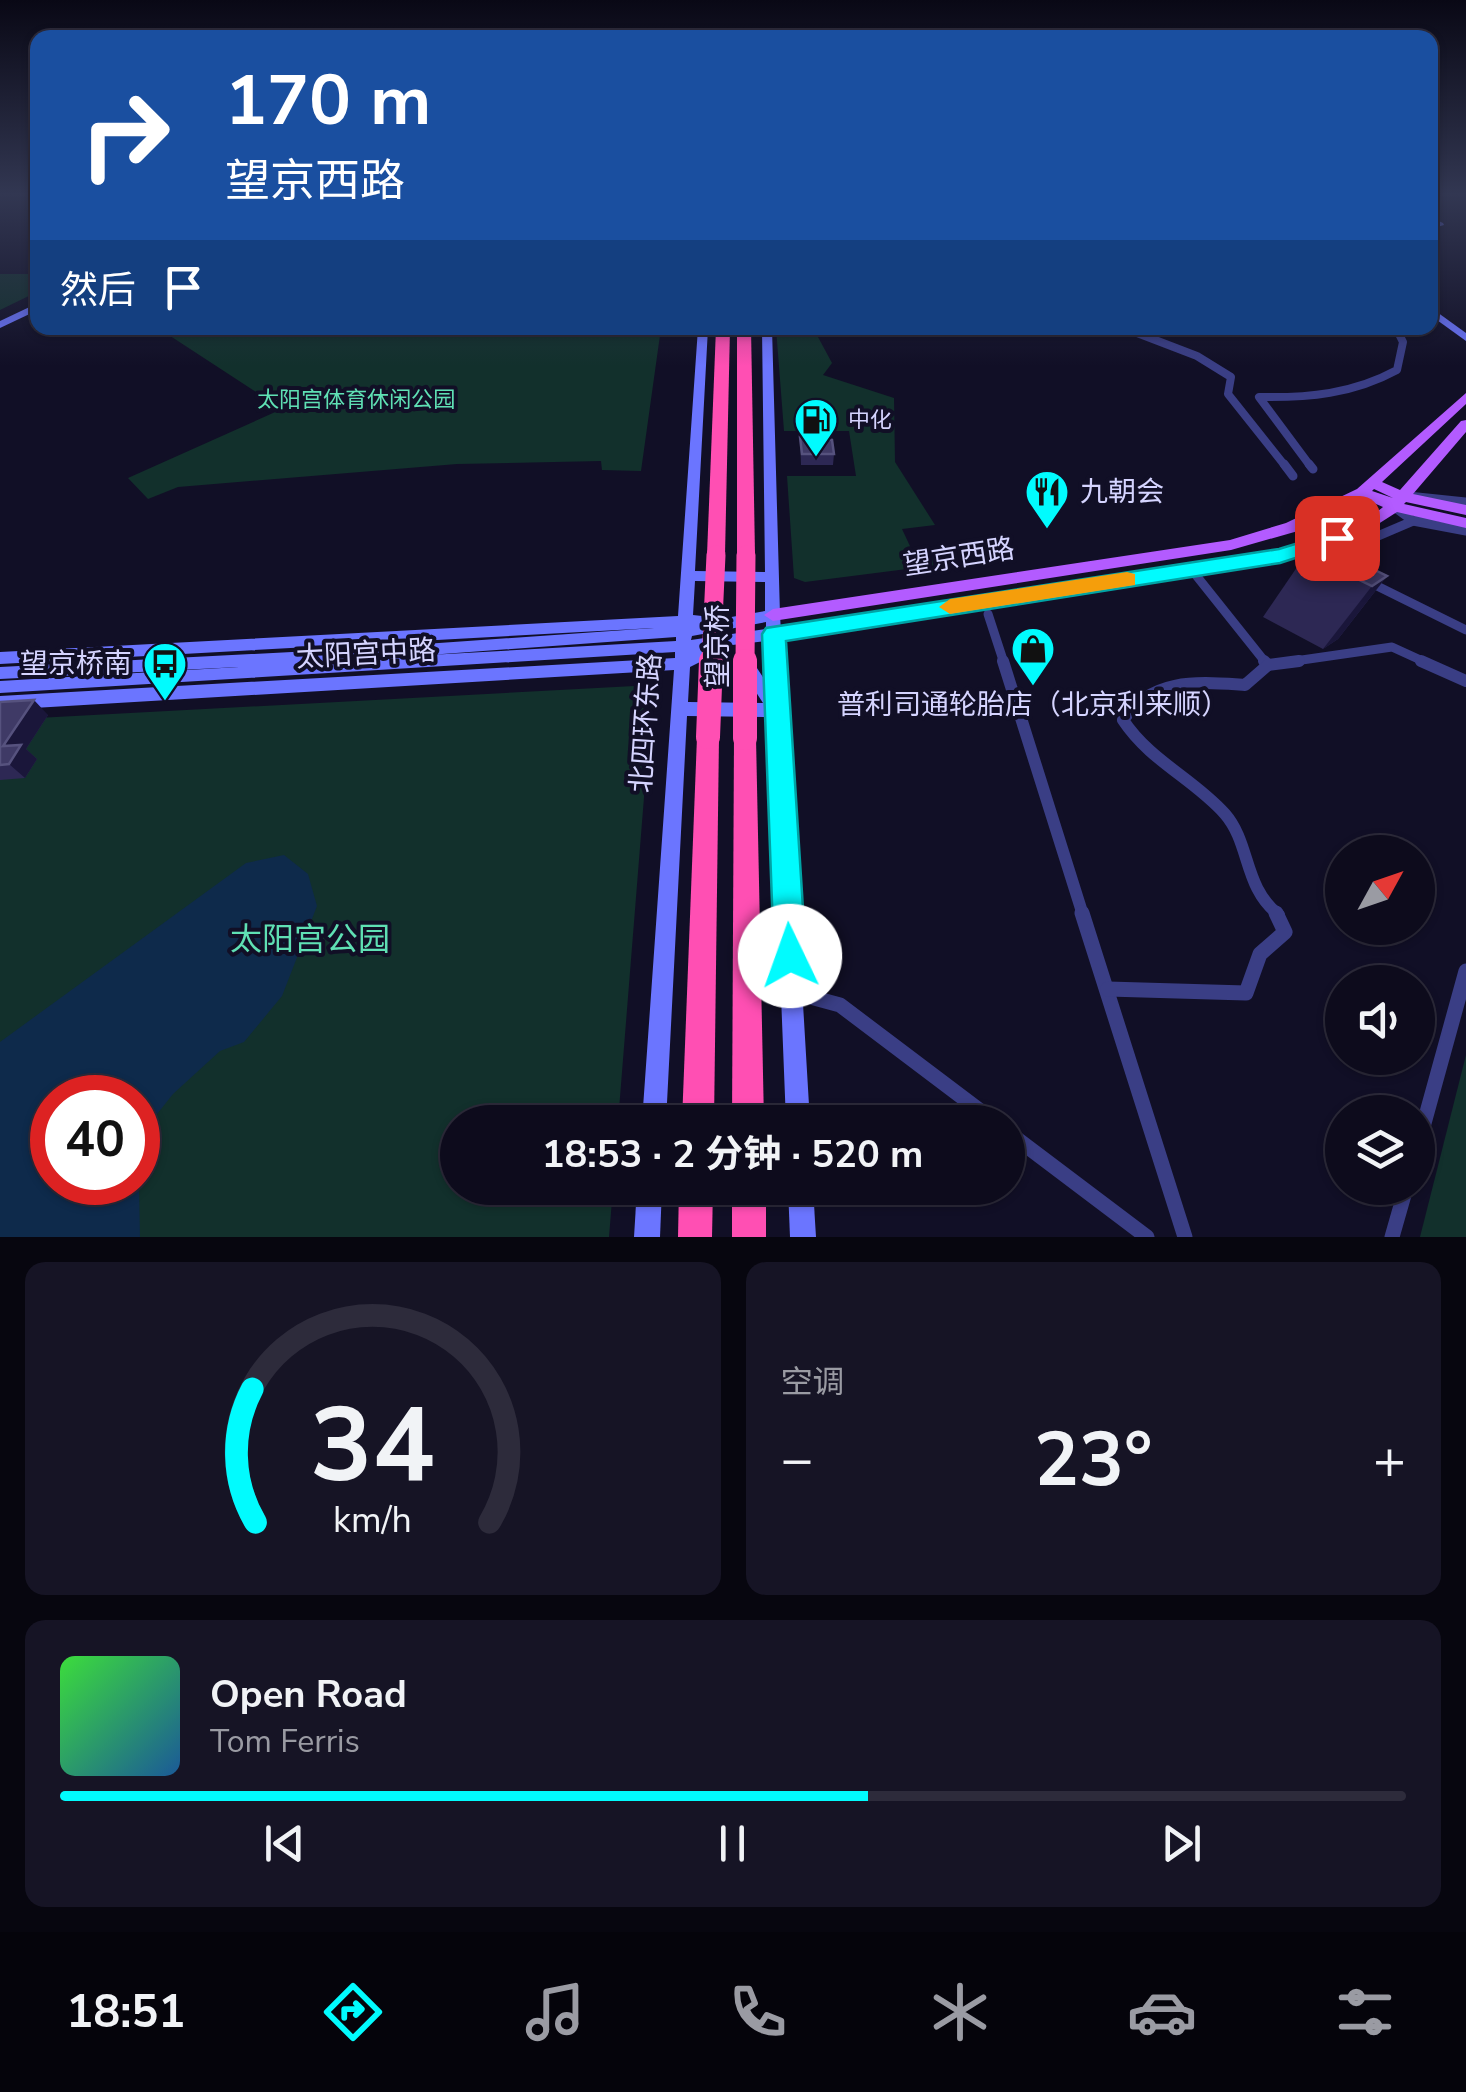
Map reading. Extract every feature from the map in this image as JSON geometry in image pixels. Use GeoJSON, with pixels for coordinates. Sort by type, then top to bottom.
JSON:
{"type":"FeatureCollection","features":[{"type":"Feature","properties":{"kind":"highway","name":"望京桥"},"geometry":{"type":"LineString","coordinates":[[698,1105],[723,335]]}},
{"type":"Feature","properties":{"kind":"highway","name":"望京桥"},"geometry":{"type":"LineString","coordinates":[[744,335],[748,1105]]}},
{"type":"Feature","properties":{"kind":"highway"},"geometry":{"type":"LineString","coordinates":[[695,1237],[696,1205]]}},
{"type":"Feature","properties":{"kind":"highway"},"geometry":{"type":"LineString","coordinates":[[749,1205],[750,1237]]}},
{"type":"Feature","properties":{"kind":"main road","name":"望京西路"},"geometry":{"type":"LineString","coordinates":[[773,625],[1230,545],[1292,527],[1368,488],[1466,398]]}},
{"type":"Feature","properties":{"kind":"main road","name":"望京西路"},"geometry":{"type":"LineString","coordinates":[[773,625],[1325,551],[1397,501],[1466,424]]}},
{"type":"Feature","properties":{"kind":"main road"},"geometry":{"type":"LineString","coordinates":[[1368,488],[1434,517],[1466,523]]}},
{"type":"Feature","properties":{"kind":"main road"},"geometry":{"type":"LineString","coordinates":[[1397,501],[1466,510]]}},
{"type":"Feature","properties":{"kind":"street"},"geometry":{"type":"LineString","coordinates":[[0,325],[30,310]]}},
{"type":"Feature","properties":{"kind":"street"},"geometry":{"type":"LineString","coordinates":[[1438,316],[1466,338]]}},
{"type":"Feature","properties":{"kind":"street","name":"北四环东路"},"geometry":{"type":"LineString","coordinates":[[655,1105],[703,335]]}},
{"type":"Feature","properties":{"kind":"street"},"geometry":{"type":"LineString","coordinates":[[767,335],[773,625],[797,1105]]}},
{"type":"Feature","properties":{"kind":"street"},"geometry":{"type":"LineString","coordinates":[[1142,335],[1197,356],[1231,378],[1228,394],[1292,476]]}},
{"type":"Feature","properties":{"kind":"street"},"geometry":{"type":"LineString","coordinates":[[1313,469],[1259,397],[1303,398],[1370,387],[1398,370],[1404,342],[1400,335]]}},
{"type":"Feature","properties":{"kind":"street"},"geometry":{"type":"LineString","coordinates":[[1397,501],[1466,502]]}},
{"type":"Feature","properties":{"kind":"street"},"geometry":{"type":"LineString","coordinates":[[1397,501],[1413,520],[1466,531]]}},
{"type":"Feature","properties":{"kind":"street"},"geometry":{"type":"LineString","coordinates":[[1325,551],[1413,520],[1434,517]]}},
{"type":"Feature","properties":{"kind":"street"},"geometry":{"type":"LineString","coordinates":[[1325,551],[1345,565]]}},
{"type":"Feature","properties":{"kind":"street"},"geometry":{"type":"LineString","coordinates":[[1191,569],[1268,665]]}},
{"type":"Feature","properties":{"kind":"street"},"geometry":{"type":"LineString","coordinates":[[1356,573],[1466,630]]}},
{"type":"Feature","properties":{"kind":"street"},"geometry":{"type":"LineString","coordinates":[[690,576],[773,577]]}},
{"type":"Feature","properties":{"kind":"street"},"geometry":{"type":"LineString","coordinates":[[690,576],[777,710]]}},
{"type":"Feature","properties":{"kind":"street"},"geometry":{"type":"LineString","coordinates":[[988,614],[1185,1237]]}},
{"type":"Feature","properties":{"kind":"street"},"geometry":{"type":"LineString","coordinates":[[686,640],[773,625]]}},
{"type":"Feature","properties":{"kind":"street","name":"太阳宫中路"},"geometry":{"type":"LineString","coordinates":[[0,703],[276,687],[730,634]]}},
{"type":"Feature","properties":{"kind":"street","name":"太阳宫中路"},"geometry":{"type":"LineString","coordinates":[[0,658],[298,641],[686,640]]}},
{"type":"Feature","properties":{"kind":"street","name":"太阳宫中路"},"geometry":{"type":"LineString","coordinates":[[0,673],[686,640]]}},
{"type":"Feature","properties":{"kind":"street","name":"太阳宫中路"},"geometry":{"type":"LineString","coordinates":[[0,688],[686,640]]}},
{"type":"Feature","properties":{"kind":"street"},"geometry":{"type":"LineString","coordinates":[[298,641],[368,654]]}},
{"type":"Feature","properties":{"kind":"street"},"geometry":{"type":"LineString","coordinates":[[1108,989],[1246,993],[1260,954],[1285,932],[1279,915],[1262,901],[1226,816],[1141,747],[1123,720],[1133,701],[1154,688],[1183,683],[1245,686],[1268,665],[1392,647],[1466,681]]}},
{"type":"Feature","properties":{"kind":"street"},"geometry":{"type":"LineString","coordinates":[[276,687],[337,667]]}},
{"type":"Feature","properties":{"kind":"street"},"geometry":{"type":"LineString","coordinates":[[682,709],[777,710]]}},
{"type":"Feature","properties":{"kind":"street"},"geometry":{"type":"LineString","coordinates":[[1432,1095],[1466,972]]}},
{"type":"Feature","properties":{"kind":"street"},"geometry":{"type":"LineString","coordinates":[[792,992],[840,1005],[972,1105]]}},
{"type":"Feature","properties":{"kind":"street"},"geometry":{"type":"LineString","coordinates":[[1025,1145],[1147,1237]]}},
{"type":"Feature","properties":{"kind":"street"},"geometry":{"type":"LineString","coordinates":[[646,1237],[649,1205]]}},
{"type":"Feature","properties":{"kind":"street"},"geometry":{"type":"LineString","coordinates":[[801,1205],[802,1237]]}},
{"type":"Feature","properties":{"kind":"street"},"geometry":{"type":"LineString","coordinates":[[1392,1237],[1401,1205]]}},
{"type":"Feature","properties":{"kind":"green space"},"geometry":{"type":"Polygon","coordinates":[[[0,274],[30,274],[30,295],[0,310],[0,274]]]}},
{"type":"Feature","properties":{"kind":"green space","name":"太阳宫体育休闲公园"},"geometry":{"type":"Polygon","coordinates":[[[169,335],[660,335],[641,471],[602,470],[601,461],[457,464],[178,487],[148,499],[128,478],[282,409],[169,335]]]}},
{"type":"Feature","properties":{"kind":"green space"},"geometry":{"type":"Polygon","coordinates":[[[777,335],[831,335],[818,337],[832,363],[823,375],[894,398],[895,462],[935,525],[902,529],[916,559],[951,555],[954,563],[805,582],[794,578],[787,476],[856,476],[849,431],[784,431],[777,335]]]}},
{"type":"Feature","properties":{"kind":"green space","name":"太阳宫公园"},"geometry":{"type":"Polygon","coordinates":[[[653,685],[619,1105],[440,1105],[440,1205],[612,1205],[609,1237],[0,1237],[0,720],[653,685]]]}},
{"type":"Feature","properties":{"kind":"green space"},"geometry":{"type":"Polygon","coordinates":[[[1466,1055],[1466,1237],[1420,1237],[1428,1205],[1435,1205],[1435,1178],[1466,1055]]]}},
{"type":"Feature","properties":{"kind":"water"},"geometry":{"type":"Polygon","coordinates":[[[284,855],[308,874],[317,906],[282,996],[244,1042],[220,1051],[160,1110],[160,1075],[30,1075],[30,1205],[139,1205],[140,1237],[0,1237],[0,1042],[246,863],[284,855]]]}},
{"type":"Feature","properties":{"kind":"building"},"geometry":{"type":"Polygon","coordinates":[[[800,437],[832,440],[834,454],[802,454],[800,437]]]}},
{"type":"Feature","properties":{"kind":"building"},"geometry":{"type":"Polygon","coordinates":[[[1317,542],[1387,576],[1372,586],[1306,554],[1317,542]]]}},
{"type":"Feature","properties":{"kind":"building"},"geometry":{"type":"Polygon","coordinates":[[[34,700],[3,746],[21,745],[9,764],[0,765],[0,702],[34,700]]]}},
{"type":"Feature","properties":{"kind":"slow traffic"},"geometry":{"type":"LineString","coordinates":[[950,607],[1127,579]]}},
{"type":"Feature","properties":{"kind":"place","name":"中化"},"geometry":{"type":"Point","coordinates":[816,458]}},
{"type":"Feature","properties":{"kind":"place","name":"九朝会"},"geometry":{"type":"Point","coordinates":[1047,530]}},
{"type":"Feature","properties":{"kind":"place","name":"普利司通轮胎店（北京利来顺）"},"geometry":{"type":"Point","coordinates":[1033,687]}},
{"type":"Feature","properties":{"kind":"place","name":"望京桥南"},"geometry":{"type":"Point","coordinates":[165,702]}},
{"type":"Feature","properties":{"kind":"route"},"geometry":{"type":"LineString","coordinates":[[790,956],[774,634],[1280,556],[1337,538]]}}]}
